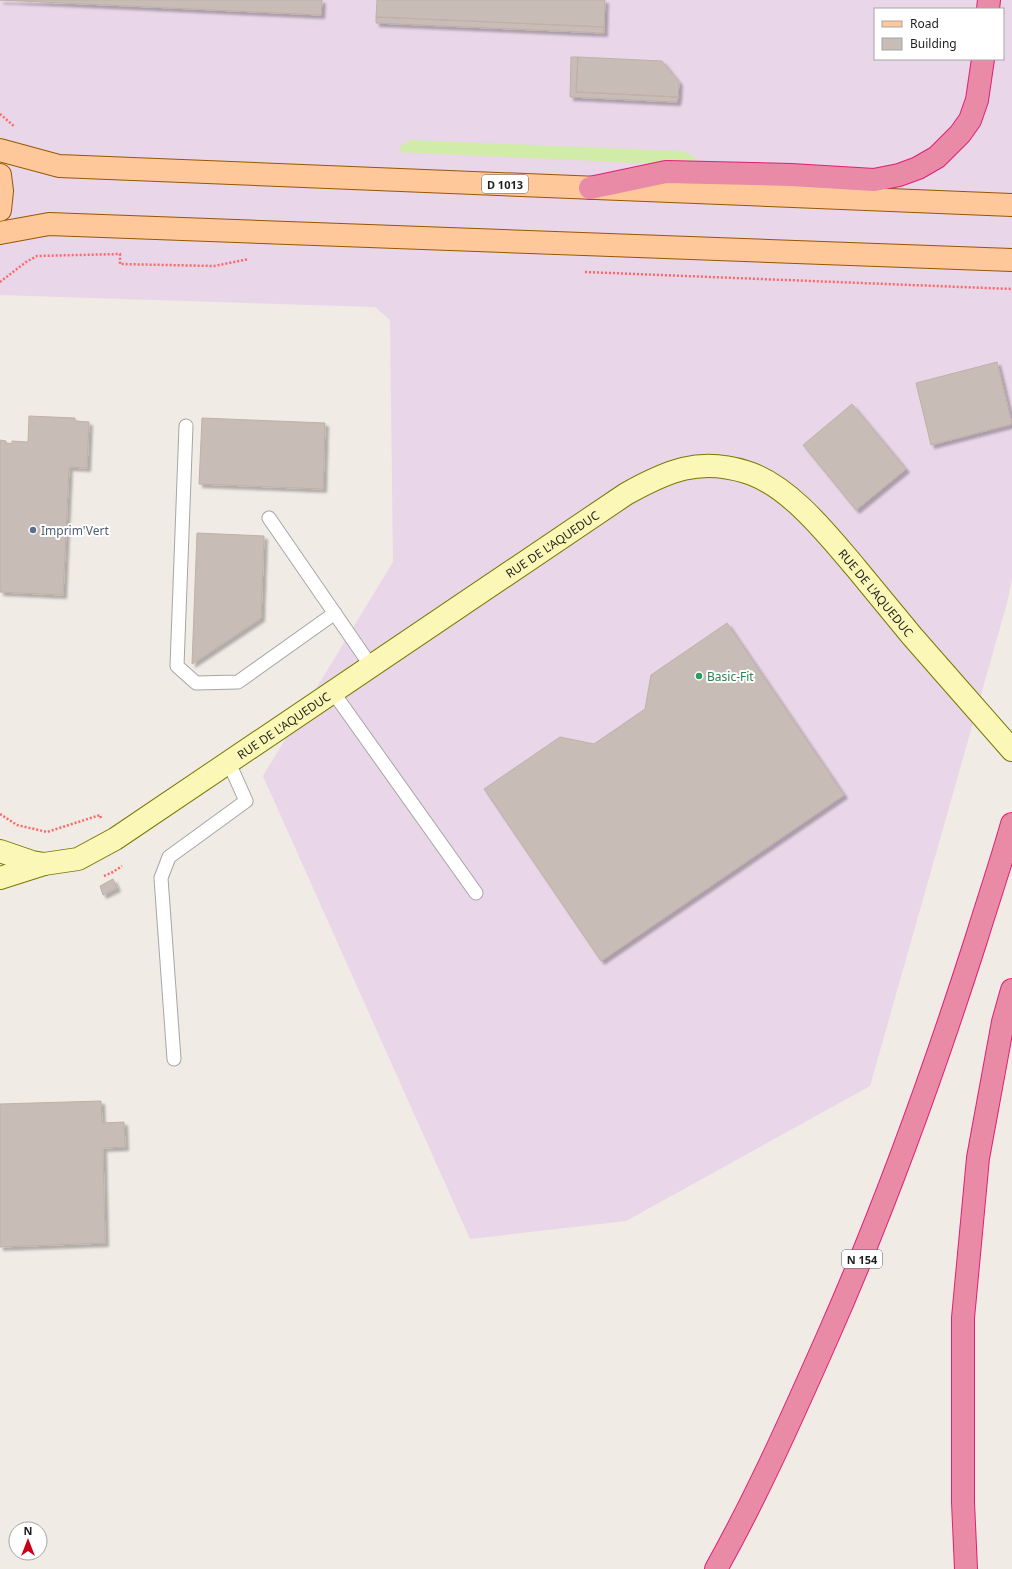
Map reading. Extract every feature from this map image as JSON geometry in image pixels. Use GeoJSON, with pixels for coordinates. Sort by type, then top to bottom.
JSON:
{"type":"FeatureCollection","features":[{"type":"Feature","properties":{"kind":"highway"},"geometry":{"type":"LineString","coordinates":[[590,188],[666,172],[791,175],[874,180],[899,175],[918,168],[937,157],[960,134],[970,120],[977,100],[983,60]]}},
{"type":"Feature","properties":{"kind":"highway","name":"N 154"},"geometry":{"type":"LineString","coordinates":[[716,1569],[765,1475],[861,1260],[900,1162],[947,1032],[998,875],[1012,824]]}},
{"type":"Feature","properties":{"kind":"highway"},"geometry":{"type":"LineString","coordinates":[[966,1569],[963,1502],[962,1318],[978,1158],[1003,1022],[1012,990]]}},
{"type":"Feature","properties":{"kind":"main road","name":"D 1013"},"geometry":{"type":"LineString","coordinates":[[0,150],[59,166],[1012,205]]}},
{"type":"Feature","properties":{"kind":"main road"},"geometry":{"type":"LineString","coordinates":[[0,175],[2,191],[0,210]]}},
{"type":"Feature","properties":{"kind":"main road"},"geometry":{"type":"LineString","coordinates":[[0,233],[49,224],[1012,260]]}},
{"type":"Feature","properties":{"kind":"street","name":"RUE DE L'AQUEDUC"},"geometry":{"type":"LineString","coordinates":[[0,878],[44,864],[78,859],[115,839],[626,494],[666,473],[686,467],[727,467],[748,472],[768,482],[787,495],[810,516],[1012,750]]}},
{"type":"Feature","properties":{"kind":"street","name":"RUE DE L'AQUEDUC"},"geometry":{"type":"LineString","coordinates":[[0,851],[32,862],[44,864]]}},
{"type":"Feature","properties":{"kind":"lane"},"geometry":{"type":"LineString","coordinates":[[186,426],[177,666],[196,683],[238,682],[335,613]]}},
{"type":"Feature","properties":{"kind":"lane"},"geometry":{"type":"LineString","coordinates":[[269,518],[372,666]]}},
{"type":"Feature","properties":{"kind":"lane"},"geometry":{"type":"LineString","coordinates":[[333,692],[476,893]]}},
{"type":"Feature","properties":{"kind":"lane"},"geometry":{"type":"LineString","coordinates":[[174,1059],[161,878],[169,857],[246,801],[229,763]]}},
{"type":"Feature","properties":{"kind":"path"},"geometry":{"type":"LineString","coordinates":[[0,282],[26,262],[37,256],[120,254],[120,264],[214,266],[252,258]]}},
{"type":"Feature","properties":{"kind":"path"},"geometry":{"type":"LineString","coordinates":[[584,272],[1012,289]]}},
{"type":"Feature","properties":{"kind":"shaded area"},"geometry":{"type":"Polygon","coordinates":[[[0,0],[1012,0],[1012,579],[1007,603],[870,1086],[626,1221],[470,1239],[263,776],[393,562],[390,320],[375,307],[0,295],[0,0]]]}},
{"type":"Feature","properties":{"kind":"green space"},"geometry":{"type":"Polygon","coordinates":[[[410,140],[681,151],[693,156],[701,166],[398,152],[401,146],[410,140]]]}},
{"type":"Feature","properties":{"kind":"building"},"geometry":{"type":"Polygon","coordinates":[[[0,0],[322,0],[321,15],[0,0]]]}},
{"type":"Feature","properties":{"kind":"building"},"geometry":{"type":"Polygon","coordinates":[[[377,0],[605,0],[604,27],[376,17],[377,0]]]}},
{"type":"Feature","properties":{"kind":"building"},"geometry":{"type":"Polygon","coordinates":[[[376,17],[604,27],[604,33],[376,23],[376,17]]]}},
{"type":"Feature","properties":{"kind":"building"},"geometry":{"type":"Polygon","coordinates":[[[571,57],[578,57],[576,92],[678,97],[677,102],[570,97],[571,57]]]}},
{"type":"Feature","properties":{"kind":"building"},"geometry":{"type":"Polygon","coordinates":[[[578,57],[662,61],[679,82],[678,97],[576,92],[578,57]]]}},
{"type":"Feature","properties":{"kind":"building"},"geometry":{"type":"Polygon","coordinates":[[[997,362],[1012,424],[931,445],[916,383],[997,362]]]}},
{"type":"Feature","properties":{"kind":"building"},"geometry":{"type":"Polygon","coordinates":[[[852,404],[906,469],[856,510],[803,445],[852,404]]]}},
{"type":"Feature","properties":{"kind":"building","name":"Imprim'Vert"},"geometry":{"type":"Polygon","coordinates":[[[29,416],[75,418],[75,421],[89,422],[87,468],[69,467],[63,595],[0,592],[0,440],[12,444],[12,441],[28,442],[29,416]]]}},
{"type":"Feature","properties":{"kind":"building"},"geometry":{"type":"Polygon","coordinates":[[[202,418],[325,423],[323,489],[199,484],[202,418]]]}},
{"type":"Feature","properties":{"kind":"building"},"geometry":{"type":"Polygon","coordinates":[[[197,533],[264,536],[261,618],[192,664],[197,533]]]}},
{"type":"Feature","properties":{"kind":"building"},"geometry":{"type":"Polygon","coordinates":[[[727,623],[844,795],[601,961],[484,789],[560,737],[594,744],[645,709],[651,675],[727,623]]]}},
{"type":"Feature","properties":{"kind":"building"},"geometry":{"type":"Polygon","coordinates":[[[113,879],[117,888],[103,895],[100,886],[113,879]]]}},
{"type":"Feature","properties":{"kind":"building"},"geometry":{"type":"Polygon","coordinates":[[[101,1101],[102,1123],[124,1122],[125,1147],[103,1148],[105,1243],[0,1247],[0,1104],[101,1101]]]}},
{"type":"Feature","properties":{"kind":"place","name":"Imprim'Vert"},"geometry":{"type":"Point","coordinates":[33,530]}},
{"type":"Feature","properties":{"kind":"place","name":"Basic-Fit"},"geometry":{"type":"Point","coordinates":[699,676]}}]}
